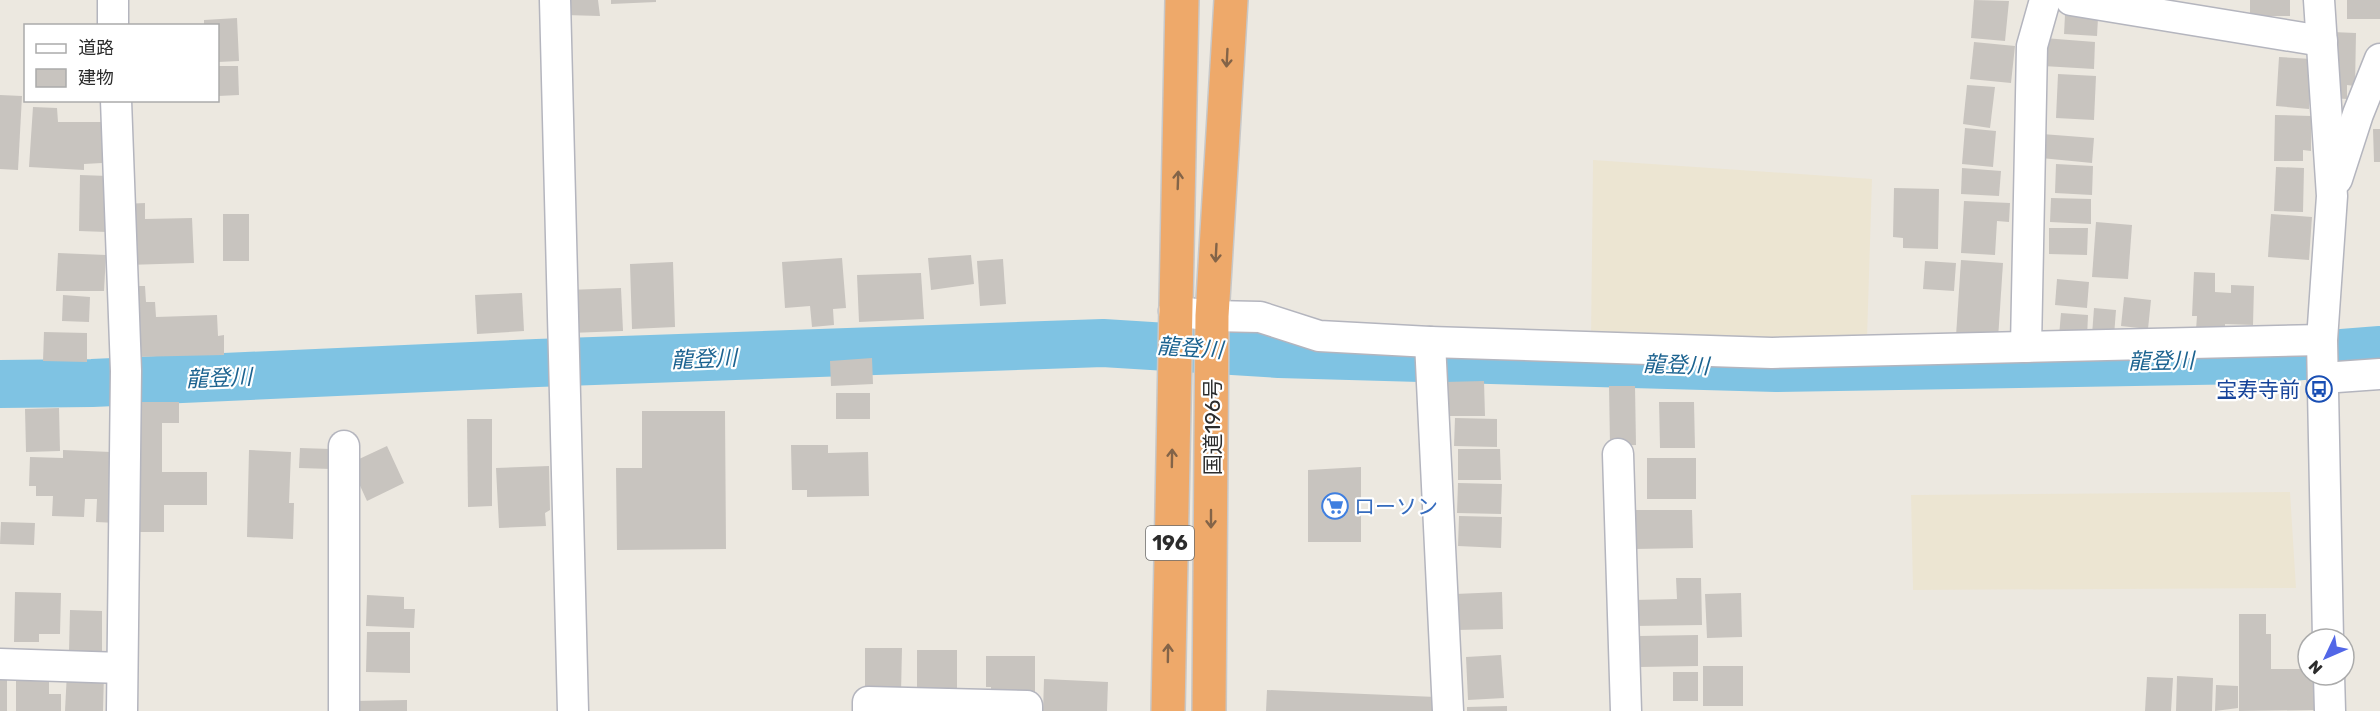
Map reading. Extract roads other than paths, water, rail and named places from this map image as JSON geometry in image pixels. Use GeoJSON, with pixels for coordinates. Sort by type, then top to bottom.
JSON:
{"type":"FeatureCollection","features":[{"type":"Feature","properties":{"kind":"highway","name":"国道196号"},"geometry":{"type":"LineString","coordinates":[[1168,711],[1182,0]]}},
{"type":"Feature","properties":{"kind":"highway","name":"国道196号"},"geometry":{"type":"LineString","coordinates":[[1209,711],[1212,321],[1231,0]]}},
{"type":"Feature","properties":{"kind":"street"},"geometry":{"type":"LineString","coordinates":[[112,0],[113,24]]}},
{"type":"Feature","properties":{"kind":"street"},"geometry":{"type":"LineString","coordinates":[[555,0],[573,711]]}},
{"type":"Feature","properties":{"kind":"street"},"geometry":{"type":"LineString","coordinates":[[2026,347],[2032,46],[2045,0]]}},
{"type":"Feature","properties":{"kind":"street"},"geometry":{"type":"LineString","coordinates":[[2071,0],[2322,41]]}},
{"type":"Feature","properties":{"kind":"street"},"geometry":{"type":"LineString","coordinates":[[2319,0],[2332,196],[2322,340],[2328,627]]}},
{"type":"Feature","properties":{"kind":"street"},"geometry":{"type":"LineString","coordinates":[[2332,196],[2369,114],[2380,59]]}},
{"type":"Feature","properties":{"kind":"street"},"geometry":{"type":"LineString","coordinates":[[116,102],[126,371],[122,711]]}},
{"type":"Feature","properties":{"kind":"street"},"geometry":{"type":"LineString","coordinates":[[1174,316],[1212,321],[1260,317],[1319,336],[1772,354],[2322,340]]}},
{"type":"Feature","properties":{"kind":"street"},"geometry":{"type":"LineString","coordinates":[[1430,342],[1448,711]]}},
{"type":"Feature","properties":{"kind":"street"},"geometry":{"type":"LineString","coordinates":[[2323,378],[2380,374]]}},
{"type":"Feature","properties":{"kind":"street"},"geometry":{"type":"LineString","coordinates":[[344,446],[344,711]]}},
{"type":"Feature","properties":{"kind":"street"},"geometry":{"type":"LineString","coordinates":[[1618,454],[1626,711]]}},
{"type":"Feature","properties":{"kind":"street"},"geometry":{"type":"LineString","coordinates":[[0,664],[122,668]]}},
{"type":"Feature","properties":{"kind":"street"},"geometry":{"type":"LineString","coordinates":[[2329,687],[2330,711]]}},
{"type":"Feature","properties":{"kind":"street"},"geometry":{"type":"LineString","coordinates":[[868,711],[868,702],[1027,706],[1027,711]]}},
{"type":"Feature","properties":{"kind":"waterway","name":"龍登川"},"geometry":{"type":"LineString","coordinates":[[0,384],[92,383],[537,363],[1103,343],[1279,354],[1776,368],[2252,360],[2380,350]]}},
{"type":"Feature","properties":{"kind":"place","name":"宝寿寺前"},"geometry":{"type":"Point","coordinates":[2319,389]}},
{"type":"Feature","properties":{"kind":"place","name":"ローソン"},"geometry":{"type":"Point","coordinates":[1335,506]}}]}
